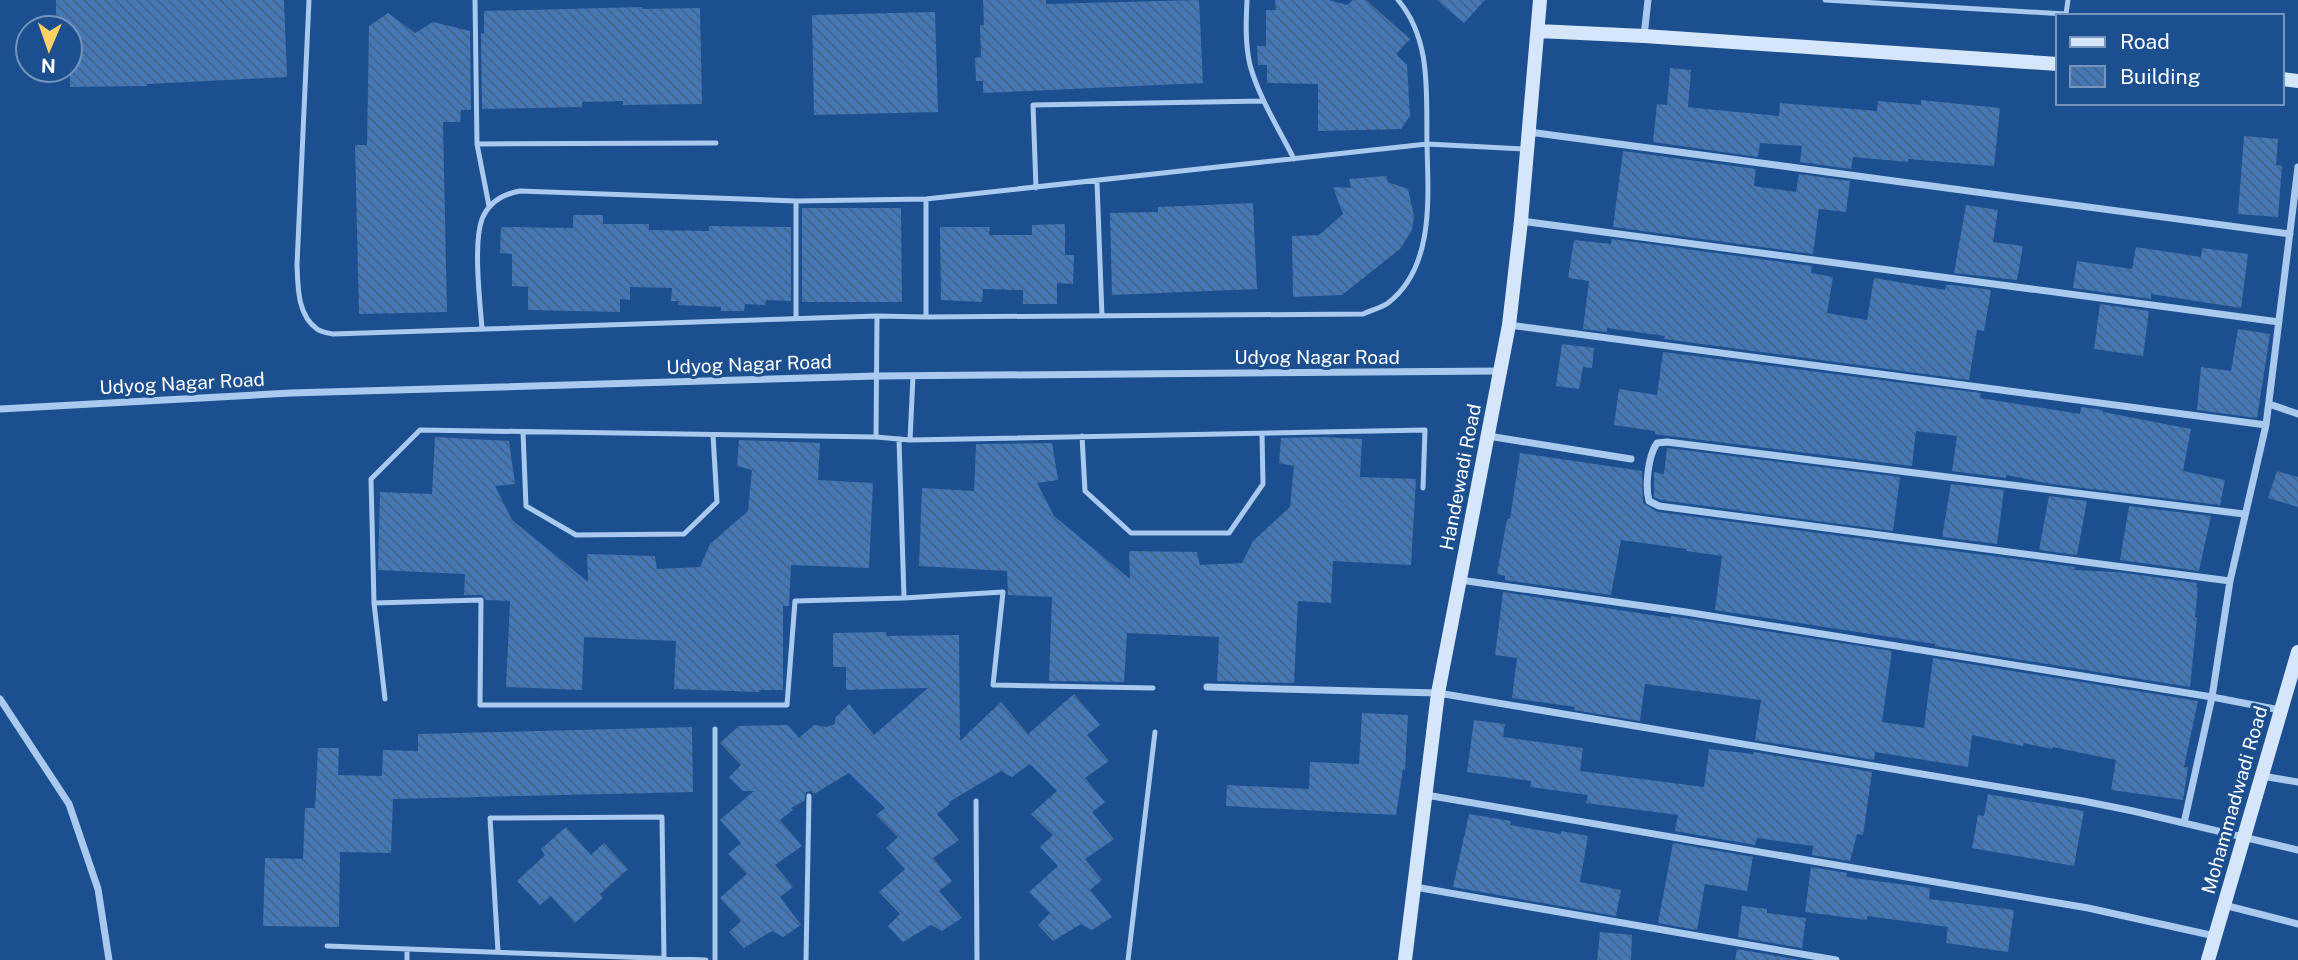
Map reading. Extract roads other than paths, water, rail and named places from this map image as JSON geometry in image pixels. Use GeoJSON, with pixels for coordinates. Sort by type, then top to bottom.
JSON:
{"type":"FeatureCollection","features":[{"type":"Feature","properties":{"kind":"main road","name":"Handewadi Road"},"geometry":{"type":"LineString","coordinates":[[1405,960],[1438,693],[1509,325],[1540,0]]}},
{"type":"Feature","properties":{"kind":"main road"},"geometry":{"type":"LineString","coordinates":[[1538,31],[2056,64]]}},
{"type":"Feature","properties":{"kind":"main road","name":"Mohammadwadi Road"},"geometry":{"type":"LineString","coordinates":[[2208,960],[2298,652]]}},
{"type":"Feature","properties":{"kind":"street"},"geometry":{"type":"LineString","coordinates":[[1644,36],[1648,0]]}},
{"type":"Feature","properties":{"kind":"street"},"geometry":{"type":"LineString","coordinates":[[1529,132],[2290,233]]}},
{"type":"Feature","properties":{"kind":"street"},"geometry":{"type":"LineString","coordinates":[[2184,823],[2212,697],[2230,581],[2266,425],[2298,167]]}},
{"type":"Feature","properties":{"kind":"street"},"geometry":{"type":"LineString","coordinates":[[1521,221],[2279,322]]}},
{"type":"Feature","properties":{"kind":"street"},"geometry":{"type":"LineString","coordinates":[[1509,325],[2266,425]]}},
{"type":"Feature","properties":{"kind":"street","name":"Udyog Nagar Road"},"geometry":{"type":"LineString","coordinates":[[0,409],[291,393],[877,376],[1500,371]]}},
{"type":"Feature","properties":{"kind":"street"},"geometry":{"type":"LineString","coordinates":[[2269,404],[2298,414]]}},
{"type":"Feature","properties":{"kind":"street"},"geometry":{"type":"LineString","coordinates":[[1487,436],[1631,459]]}},
{"type":"Feature","properties":{"kind":"street"},"geometry":{"type":"LineString","coordinates":[[2230,581],[1659,506],[1649,501],[1647,493],[1652,450],[1657,443],[1667,442],[2244,514]]}},
{"type":"Feature","properties":{"kind":"street"},"geometry":{"type":"LineString","coordinates":[[1460,580],[1686,612],[2280,710]]}},
{"type":"Feature","properties":{"kind":"street"},"geometry":{"type":"LineString","coordinates":[[1207,687],[1438,693],[2083,802],[2298,850]]}},
{"type":"Feature","properties":{"kind":"street"},"geometry":{"type":"LineString","coordinates":[[0,699],[69,804],[98,889],[108,960]]}},
{"type":"Feature","properties":{"kind":"street"},"geometry":{"type":"LineString","coordinates":[[2261,776],[2298,782]]}},
{"type":"Feature","properties":{"kind":"street"},"geometry":{"type":"LineString","coordinates":[[1426,795],[2074,906],[2215,936]]}},
{"type":"Feature","properties":{"kind":"street"},"geometry":{"type":"LineString","coordinates":[[1414,887],[1836,960]]}},
{"type":"Feature","properties":{"kind":"street"},"geometry":{"type":"LineString","coordinates":[[2224,905],[2298,924]]}},
{"type":"Feature","properties":{"kind":"lane"},"geometry":{"type":"LineString","coordinates":[[309,0],[298,292],[303,311],[316,328],[333,334],[877,316],[1363,314],[1386,304],[1406,286],[1421,252],[1428,210],[1425,65],[1420,37],[1411,14],[1398,0]]}},
{"type":"Feature","properties":{"kind":"lane"},"geometry":{"type":"LineString","coordinates":[[475,0],[477,144],[489,206]]}},
{"type":"Feature","properties":{"kind":"lane"},"geometry":{"type":"LineString","coordinates":[[1247,0],[1249,63],[1256,84],[1294,159]]}},
{"type":"Feature","properties":{"kind":"lane"},"geometry":{"type":"LineString","coordinates":[[1825,0],[2066,14],[2068,0]]}},
{"type":"Feature","properties":{"kind":"lane"},"geometry":{"type":"LineString","coordinates":[[1036,188],[1033,105],[1265,101]]}},
{"type":"Feature","properties":{"kind":"lane"},"geometry":{"type":"LineString","coordinates":[[477,144],[716,143]]}},
{"type":"Feature","properties":{"kind":"lane"},"geometry":{"type":"LineString","coordinates":[[481,329],[478,242],[482,220],[489,206],[504,194],[520,191],[796,201],[926,199],[1427,144],[1527,149]]}},
{"type":"Feature","properties":{"kind":"lane"},"geometry":{"type":"LineString","coordinates":[[1097,182],[1102,316]]}},
{"type":"Feature","properties":{"kind":"lane"},"geometry":{"type":"LineString","coordinates":[[926,199],[926,317]]}},
{"type":"Feature","properties":{"kind":"lane"},"geometry":{"type":"LineString","coordinates":[[796,201],[796,318]]}},
{"type":"Feature","properties":{"kind":"lane"},"geometry":{"type":"LineString","coordinates":[[876,437],[877,316]]}},
{"type":"Feature","properties":{"kind":"lane"},"geometry":{"type":"LineString","coordinates":[[910,440],[913,376]]}},
{"type":"Feature","properties":{"kind":"lane"},"geometry":{"type":"LineString","coordinates":[[385,699],[374,603],[371,479],[420,430],[876,437],[910,440],[1425,430],[1423,488]]}},
{"type":"Feature","properties":{"kind":"lane"},"geometry":{"type":"LineString","coordinates":[[523,432],[526,506],[576,535],[684,534],[717,502],[713,435]]}},
{"type":"Feature","properties":{"kind":"lane"},"geometry":{"type":"LineString","coordinates":[[1082,436],[1085,491],[1131,533],[1229,533],[1263,484],[1262,433]]}},
{"type":"Feature","properties":{"kind":"lane"},"geometry":{"type":"LineString","coordinates":[[899,439],[904,598]]}},
{"type":"Feature","properties":{"kind":"lane"},"geometry":{"type":"LineString","coordinates":[[374,603],[481,600],[480,705],[787,705],[795,601],[1003,592],[993,685],[1153,688]]}},
{"type":"Feature","properties":{"kind":"lane"},"geometry":{"type":"LineString","coordinates":[[715,729],[715,960]]}},
{"type":"Feature","properties":{"kind":"lane"},"geometry":{"type":"LineString","coordinates":[[1128,960],[1155,732]]}},
{"type":"Feature","properties":{"kind":"lane"},"geometry":{"type":"LineString","coordinates":[[806,960],[809,796]]}},
{"type":"Feature","properties":{"kind":"lane"},"geometry":{"type":"LineString","coordinates":[[976,801],[976,960]]}},
{"type":"Feature","properties":{"kind":"lane"},"geometry":{"type":"LineString","coordinates":[[498,952],[489,818],[662,817],[664,958]]}},
{"type":"Feature","properties":{"kind":"lane"},"geometry":{"type":"LineString","coordinates":[[327,946],[706,960]]}},
{"type":"Feature","properties":{"kind":"lane"},"geometry":{"type":"LineString","coordinates":[[407,949],[407,960]]}},
{"type":"Feature","properties":{"kind":"lane"},"geometry":{"type":"LineString","coordinates":[[453,950],[453,960]]}}]}
